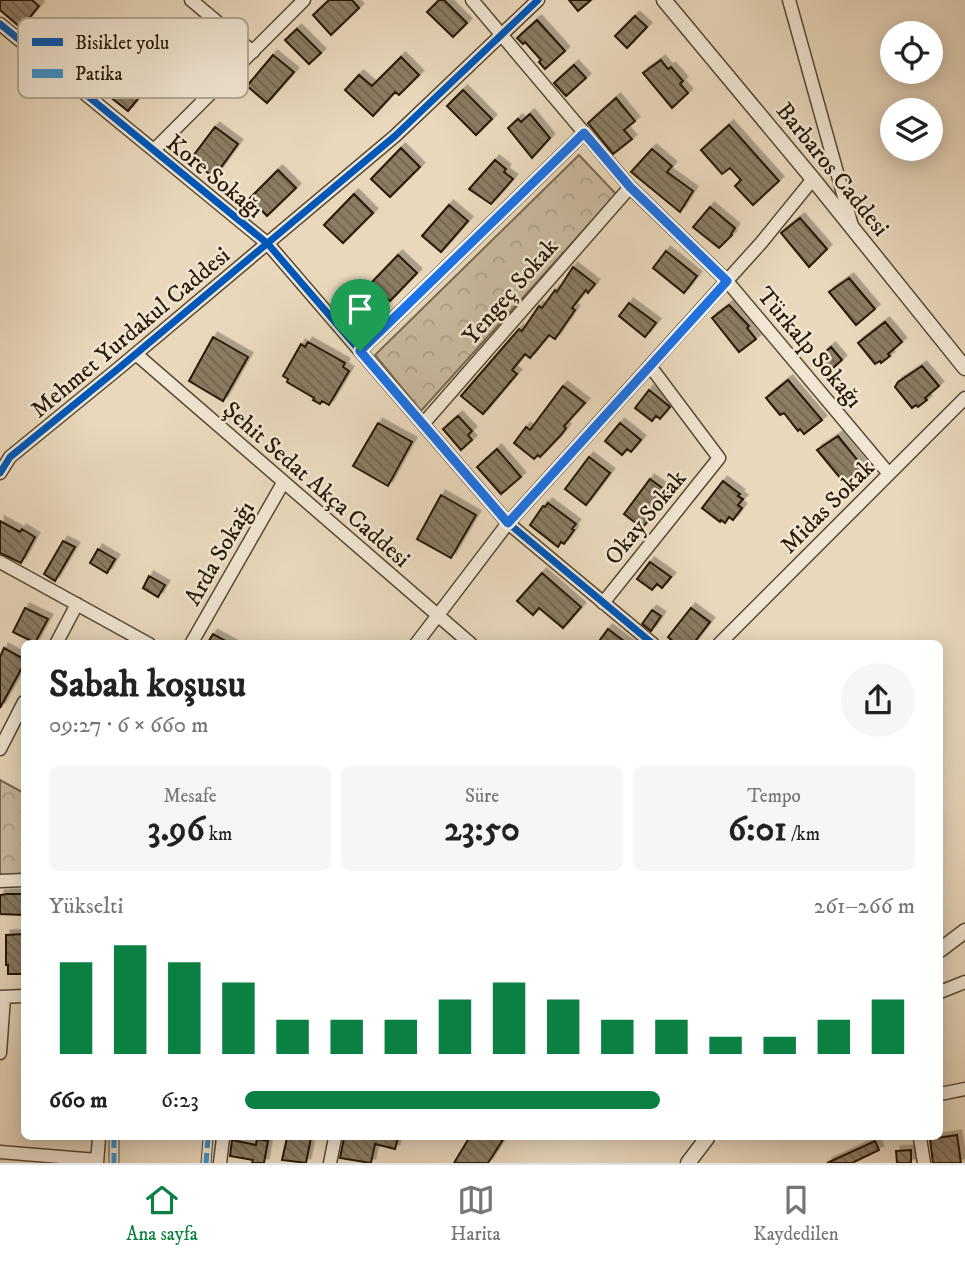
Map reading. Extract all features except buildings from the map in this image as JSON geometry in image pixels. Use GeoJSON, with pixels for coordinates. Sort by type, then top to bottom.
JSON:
{"type":"FeatureCollection","features":[{"type":"Feature","properties":{"kind":"street"},"geometry":{"type":"LineString","coordinates":[[191,0],[212,18]]}},
{"type":"Feature","properties":{"kind":"street"},"geometry":{"type":"LineString","coordinates":[[248,57],[304,0]]}},
{"type":"Feature","properties":{"kind":"street","name":"Türkalp Sokağı"},"geometry":{"type":"LineString","coordinates":[[472,0],[630,187],[727,281],[890,474]]}},
{"type":"Feature","properties":{"kind":"street","name":"Mehmet Yurdakul Caddesi"},"geometry":{"type":"LineString","coordinates":[[0,472],[10,457],[395,136],[538,0]]}},
{"type":"Feature","properties":{"kind":"street","name":"Barbaros Caddesi"},"geometry":{"type":"LineString","coordinates":[[664,0],[965,368]]}},
{"type":"Feature","properties":{"kind":"street"},"geometry":{"type":"LineString","coordinates":[[789,0],[853,229]]}},
{"type":"Feature","properties":{"kind":"street","name":"Kore Sokağı"},"geometry":{"type":"LineString","coordinates":[[0,24],[18,39]]}},
{"type":"Feature","properties":{"kind":"street"},"geometry":{"type":"LineString","coordinates":[[248,48],[253,52]]}},
{"type":"Feature","properties":{"kind":"street","name":"Kore Sokağı"},"geometry":{"type":"LineString","coordinates":[[90,98],[268,244],[508,523],[648,640]]}},
{"type":"Feature","properties":{"kind":"street"},"geometry":{"type":"LineString","coordinates":[[154,150],[207,98]]}},
{"type":"Feature","properties":{"kind":"street"},"geometry":{"type":"LineString","coordinates":[[360,351],[584,133]]}},
{"type":"Feature","properties":{"kind":"street"},"geometry":{"type":"LineString","coordinates":[[419,640],[508,523],[727,281],[813,179]]}},
{"type":"Feature","properties":{"kind":"street","name":"Yengeç Sokak"},"geometry":{"type":"LineString","coordinates":[[423,424],[630,187]]}},
{"type":"Feature","properties":{"kind":"street","name":"Şehit Sedat Akça Caddesi"},"geometry":{"type":"LineString","coordinates":[[136,354],[466,640]]}},
{"type":"Feature","properties":{"kind":"street","name":"Okay Sokak"},"geometry":{"type":"LineString","coordinates":[[603,603],[719,458],[650,366]]}},
{"type":"Feature","properties":{"kind":"street","name":"Midas Sokak"},"geometry":{"type":"LineString","coordinates":[[723,640],[965,398]]}},
{"type":"Feature","properties":{"kind":"street","name":"Arda Sokağı"},"geometry":{"type":"LineString","coordinates":[[193,640],[284,483]]}},
{"type":"Feature","properties":{"kind":"street"},"geometry":{"type":"LineString","coordinates":[[0,562],[142,640]]}},
{"type":"Feature","properties":{"kind":"street"},"geometry":{"type":"LineString","coordinates":[[58,640],[77,604]]}},
{"type":"Feature","properties":{"kind":"street"},"geometry":{"type":"LineString","coordinates":[[0,749],[21,708]]}},
{"type":"Feature","properties":{"kind":"street"},"geometry":{"type":"LineString","coordinates":[[0,881],[21,880]]}},
{"type":"Feature","properties":{"kind":"street"},"geometry":{"type":"LineString","coordinates":[[943,948],[965,931]]}},
{"type":"Feature","properties":{"kind":"street"},"geometry":{"type":"LineString","coordinates":[[943,991],[965,982]]}},
{"type":"Feature","properties":{"kind":"street"},"geometry":{"type":"LineString","coordinates":[[0,1054],[2,997],[21,996]]}},
{"type":"Feature","properties":{"kind":"street"},"geometry":{"type":"LineString","coordinates":[[943,1094],[965,1090]]}},
{"type":"Feature","properties":{"kind":"street"},"geometry":{"type":"LineString","coordinates":[[0,1152],[97,1162],[99,1140]]}},
{"type":"Feature","properties":{"kind":"street"},"geometry":{"type":"LineString","coordinates":[[114,1140],[114,1163]]}},
{"type":"Feature","properties":{"kind":"street"},"geometry":{"type":"LineString","coordinates":[[206,1163],[208,1140]]}},
{"type":"Feature","properties":{"kind":"street"},"geometry":{"type":"LineString","coordinates":[[220,1163],[223,1140]]}},
{"type":"Feature","properties":{"kind":"street"},"geometry":{"type":"LineString","coordinates":[[330,1163],[335,1140]]}},
{"type":"Feature","properties":{"kind":"street"},"geometry":{"type":"LineString","coordinates":[[688,1163],[705,1140]]}},
{"type":"Feature","properties":{"kind":"street"},"geometry":{"type":"LineString","coordinates":[[920,1140],[924,1163]]}},
{"type":"Feature","properties":{"kind":"green space"},"geometry":{"type":"Polygon","coordinates":[[[579,155],[616,194],[421,411],[375,355],[579,155]]]}},
{"type":"Feature","properties":{"kind":"green space"},"geometry":{"type":"Polygon","coordinates":[[[0,780],[21,791],[21,877],[0,879],[0,780]]]}},
{"type":"Feature","properties":{"kind":"marked path"},"geometry":{"type":"LineString","coordinates":[[114,1140],[114,1163]]}},
{"type":"Feature","properties":{"kind":"marked path"},"geometry":{"type":"LineString","coordinates":[[206,1163],[208,1140]]}},
{"type":"Feature","properties":{"kind":"cycle path"},"geometry":{"type":"LineString","coordinates":[[0,473],[10,457],[395,136],[538,0]]}},
{"type":"Feature","properties":{"kind":"cycle path"},"geometry":{"type":"LineString","coordinates":[[0,24],[18,39]]}},
{"type":"Feature","properties":{"kind":"cycle path"},"geometry":{"type":"LineString","coordinates":[[90,98],[268,244],[508,523],[648,640]]}},
{"type":"Feature","properties":{"kind":"route"},"geometry":{"type":"LineString","coordinates":[[584,133],[630,187],[727,281],[508,523],[360,351],[584,133]]}}]}
